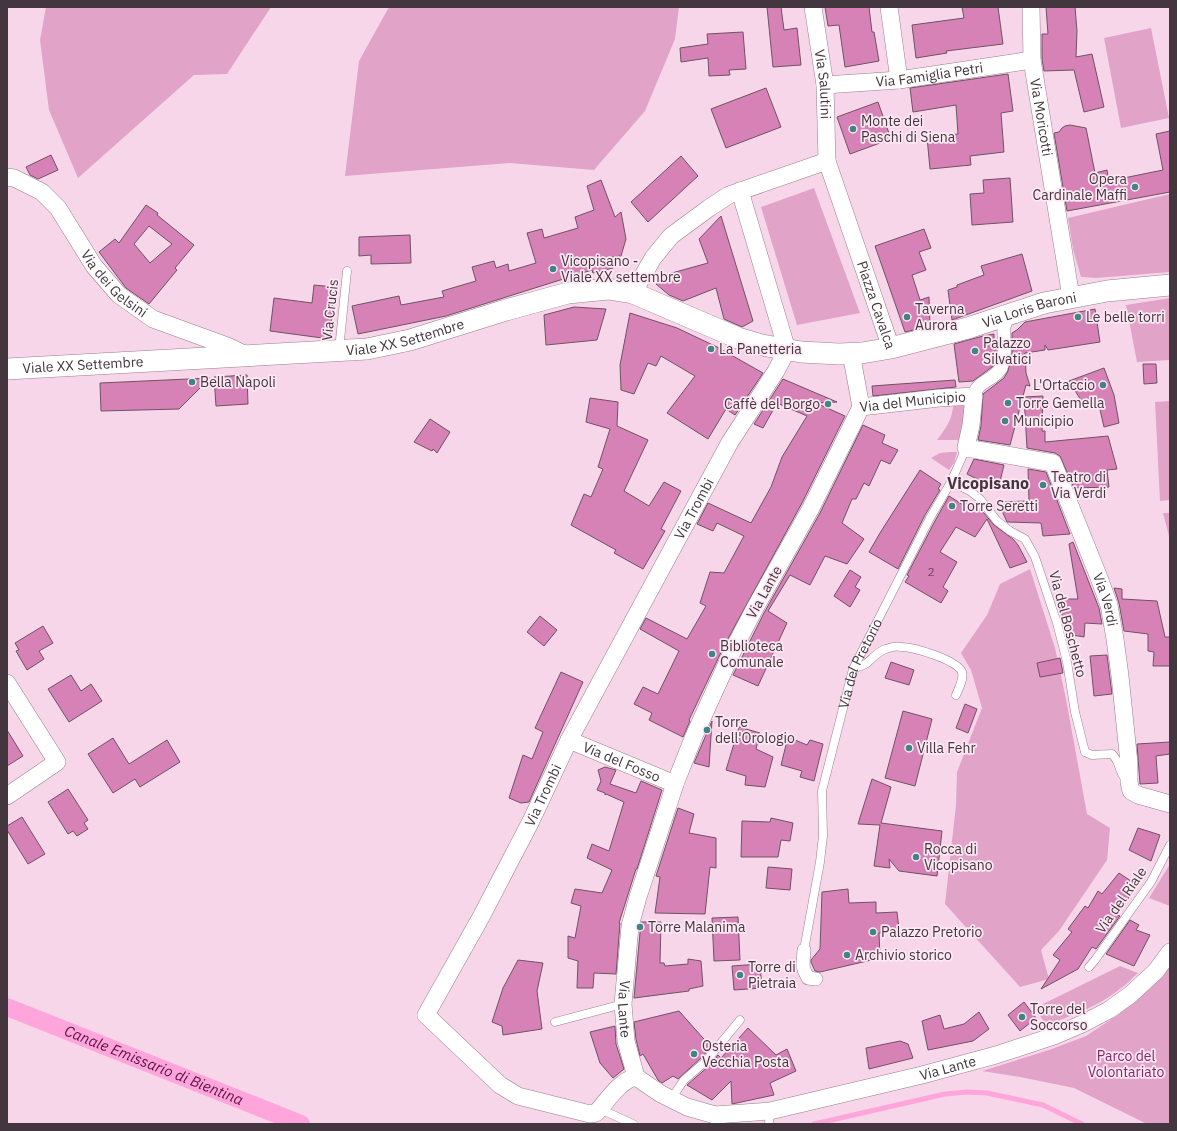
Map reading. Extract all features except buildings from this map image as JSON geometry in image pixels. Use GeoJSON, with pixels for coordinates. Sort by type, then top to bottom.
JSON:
{"type":"FeatureCollection","features":[{"type":"Feature","properties":{"kind":"street","name":"Via Salutini"},"geometry":{"type":"LineString","coordinates":[[813,7],[825,86],[827,161]]}},
{"type":"Feature","properties":{"kind":"street"},"geometry":{"type":"LineString","coordinates":[[889,7],[899,80]]}},
{"type":"Feature","properties":{"kind":"street","name":"Via Moricotti"},"geometry":{"type":"LineString","coordinates":[[1031,7],[1032,60],[1071,297]]}},
{"type":"Feature","properties":{"kind":"street","name":"Via Famiglia Petri"},"geometry":{"type":"LineString","coordinates":[[825,86],[899,80],[1032,60]]}},
{"type":"Feature","properties":{"kind":"street"},"geometry":{"type":"LineString","coordinates":[[633,293],[653,258],[671,236],[709,208],[729,195],[827,161]]}},
{"type":"Feature","properties":{"kind":"street","name":"Piazza Cavalca"},"geometry":{"type":"LineString","coordinates":[[787,350],[862,353],[891,348],[827,161]]}},
{"type":"Feature","properties":{"kind":"street","name":"Via dei Gelsini"},"geometry":{"type":"LineString","coordinates":[[7,177],[14,178],[42,192],[58,208],[94,266],[118,295],[153,318],[227,346],[248,356]]}},
{"type":"Feature","properties":{"kind":"street"},"geometry":{"type":"LineString","coordinates":[[740,192],[787,350]]}},
{"type":"Feature","properties":{"kind":"street","name":"Via Loris Baroni"},"geometry":{"type":"LineString","coordinates":[[891,348],[1008,315],[1044,303],[1106,291],[1170,285]]}},
{"type":"Feature","properties":{"kind":"street","name":"Viale XX Settembre"},"geometry":{"type":"LineString","coordinates":[[7,369],[367,350],[410,340],[506,310],[568,293],[608,289],[633,293],[738,338],[787,350]]}},
{"type":"Feature","properties":{"kind":"street","name":"Via del Municipio"},"geometry":{"type":"LineString","coordinates":[[851,353],[861,407],[939,398],[974,396],[975,390],[980,385],[1000,370],[1004,360],[1004,327],[1008,315]]}},
{"type":"Feature","properties":{"kind":"street","name":"Via Trombi"},"geometry":{"type":"LineString","coordinates":[[600,1109],[596,1113],[590,1114],[518,1096],[500,1085],[426,1015],[481,917],[531,821],[569,740],[730,442],[776,371],[787,350]]}},
{"type":"Feature","properties":{"kind":"street","name":"Via del Pretorio"},"geometry":{"type":"LineString","coordinates":[[966,448],[970,435],[974,396]]}},
{"type":"Feature","properties":{"kind":"street","name":"Via Lante"},"geometry":{"type":"LineString","coordinates":[[861,407],[813,503],[734,648],[694,736],[675,784],[632,917],[623,1004],[627,1049],[636,1077],[687,1107],[715,1115],[770,1118],[996,1055],[1054,1036],[1109,1010],[1130,995],[1156,970],[1170,952]]}},
{"type":"Feature","properties":{"kind":"street","name":"Via Verdi"},"geometry":{"type":"LineString","coordinates":[[966,448],[1053,463],[1109,605],[1120,676],[1129,763],[1129,782]]}},
{"type":"Feature","properties":{"kind":"street"},"geometry":{"type":"LineString","coordinates":[[7,683],[57,762],[7,796]]}},
{"type":"Feature","properties":{"kind":"street","name":"Via del Fosso"},"geometry":{"type":"LineString","coordinates":[[569,740],[675,784]]}},
{"type":"Feature","properties":{"kind":"street"},"geometry":{"type":"LineString","coordinates":[[1129,782],[1131,791],[1138,795],[1170,804]]}},
{"type":"Feature","properties":{"kind":"street"},"geometry":{"type":"LineString","coordinates":[[804,950],[804,970],[808,978],[816,979]]}},
{"type":"Feature","properties":{"kind":"street"},"geometry":{"type":"LineString","coordinates":[[600,1109],[623,1083],[629,1078],[636,1077]]}},
{"type":"Feature","properties":{"kind":"lane","name":"Via Crucis"},"geometry":{"type":"LineString","coordinates":[[339,351],[347,271]]}},
{"type":"Feature","properties":{"kind":"lane","name":"Via del Pretorio"},"geometry":{"type":"LineString","coordinates":[[804,950],[821,855],[823,836],[822,791],[853,669],[951,482],[966,448]]}},
{"type":"Feature","properties":{"kind":"lane","name":"Via del Boschetto"},"geometry":{"type":"LineString","coordinates":[[951,482],[970,491],[980,499],[997,521],[1010,531],[1025,539],[1031,549],[1057,623],[1067,662],[1075,712],[1085,752],[1092,755],[1112,754],[1118,760],[1123,776],[1129,782]]}},
{"type":"Feature","properties":{"kind":"lane"},"geometry":{"type":"LineString","coordinates":[[853,669],[866,664],[880,651],[887,648],[900,646],[912,648],[957,665],[962,673],[962,682],[956,695]]}},
{"type":"Feature","properties":{"kind":"lane","name":"Via del Riale"},"geometry":{"type":"LineString","coordinates":[[1089,967],[1151,882],[1170,845]]}},
{"type":"Feature","properties":{"kind":"lane"},"geometry":{"type":"LineString","coordinates":[[555,1022],[623,1004]]}},
{"type":"Feature","properties":{"kind":"lane"},"geometry":{"type":"LineString","coordinates":[[671,1098],[684,1080],[711,1056],[740,1020]]}},
{"type":"Feature","properties":{"kind":"lane"},"geometry":{"type":"LineString","coordinates":[[600,1109],[633,1124]]}},
{"type":"Feature","properties":{"kind":"green space"},"geometry":{"type":"Polygon","coordinates":[[[46,7],[271,7],[227,74],[194,75],[78,178],[49,110],[40,40],[46,7]]]}},
{"type":"Feature","properties":{"kind":"green space"},"geometry":{"type":"Polygon","coordinates":[[[389,7],[679,7],[675,39],[645,111],[594,170],[510,163],[345,176],[359,61],[389,7]]]}},
{"type":"Feature","properties":{"kind":"green space"},"geometry":{"type":"Polygon","coordinates":[[[1151,28],[1169,118],[1121,128],[1104,38],[1151,28]]]}},
{"type":"Feature","properties":{"kind":"green space"},"geometry":{"type":"Polygon","coordinates":[[[814,188],[860,313],[797,325],[761,207],[814,188]]]}},
{"type":"Feature","properties":{"kind":"green space"},"geometry":{"type":"Polygon","coordinates":[[[1170,194],[1170,272],[1096,278],[1081,277],[1073,249],[1068,218],[1170,194]]]}},
{"type":"Feature","properties":{"kind":"green space"},"geometry":{"type":"Polygon","coordinates":[[[1170,298],[1170,360],[1137,362],[1126,305],[1170,298]]]}},
{"type":"Feature","properties":{"kind":"green space"},"geometry":{"type":"Polygon","coordinates":[[[955,400],[968,403],[959,440],[937,440],[950,420],[955,400]]]}},
{"type":"Feature","properties":{"kind":"green space"},"geometry":{"type":"Polygon","coordinates":[[[1170,401],[1170,500],[1160,501],[1155,402],[1170,401]]]}},
{"type":"Feature","properties":{"kind":"green space"},"geometry":{"type":"Polygon","coordinates":[[[957,452],[954,463],[949,470],[931,458],[940,453],[957,452]]]}},
{"type":"Feature","properties":{"kind":"green space"},"geometry":{"type":"Polygon","coordinates":[[[1163,513],[1170,513],[1170,540],[1163,513]]]}},
{"type":"Feature","properties":{"kind":"green space"},"geometry":{"type":"Polygon","coordinates":[[[1030,569],[1055,648],[1087,814],[1110,828],[1107,860],[1059,931],[1041,950],[1049,979],[1020,987],[945,904],[956,805],[957,772],[982,708],[971,670],[961,653],[987,615],[1000,584],[1030,569]]]}},
{"type":"Feature","properties":{"kind":"green space"},"geometry":{"type":"Polygon","coordinates":[[[1170,864],[1170,906],[1149,898],[1170,864]]]}},
{"type":"Feature","properties":{"kind":"green space"},"geometry":{"type":"Polygon","coordinates":[[[1120,966],[1138,973],[1113,994],[1095,1005],[1046,1025],[1035,1008],[1120,966]]]}},
{"type":"Feature","properties":{"kind":"green space","name":"Parco del Volontariato"},"geometry":{"type":"Polygon","coordinates":[[[1170,967],[1170,1124],[1147,1124],[1074,1088],[982,1071],[1049,1050],[1086,1036],[1118,1015],[1139,998],[1170,967]]]}},
{"type":"Feature","properties":{"kind":"waterway","name":"Canale Emissario di Bientina"},"geometry":{"type":"LineString","coordinates":[[7,1007],[301,1124]]}},
{"type":"Feature","properties":{"kind":"waterway"},"geometry":{"type":"LineString","coordinates":[[814,1124],[945,1094],[967,1092],[987,1093],[1043,1105],[1082,1124]]}},
{"type":"Feature","properties":{"kind":"place","name":"Monte dei Paschi di Siena"},"geometry":{"type":"Point","coordinates":[853,129]}},
{"type":"Feature","properties":{"kind":"place","name":"Opera Cardinale Maffi"},"geometry":{"type":"Point","coordinates":[1135,187]}},
{"type":"Feature","properties":{"kind":"place","name":"Vicopisano - Viale XX settembre"},"geometry":{"type":"Point","coordinates":[553,269]}},
{"type":"Feature","properties":{"kind":"place","name":"Taverna Aurora"},"geometry":{"type":"Point","coordinates":[907,317]}},
{"type":"Feature","properties":{"kind":"place","name":"Le belle torri"},"geometry":{"type":"Point","coordinates":[1078,317]}},
{"type":"Feature","properties":{"kind":"place","name":"La Panetteria"},"geometry":{"type":"Point","coordinates":[711,349]}},
{"type":"Feature","properties":{"kind":"place","name":"Palazzo Silvatici"},"geometry":{"type":"Point","coordinates":[975,351]}},
{"type":"Feature","properties":{"kind":"place","name":"Bella Napoli"},"geometry":{"type":"Point","coordinates":[192,382]}},
{"type":"Feature","properties":{"kind":"place","name":"L'Ortaccio"},"geometry":{"type":"Point","coordinates":[1103,385]}},
{"type":"Feature","properties":{"kind":"place","name":"Torre Gemella"},"geometry":{"type":"Point","coordinates":[1008,403]}},
{"type":"Feature","properties":{"kind":"place","name":"Caffè del Borgo"},"geometry":{"type":"Point","coordinates":[828,404]}},
{"type":"Feature","properties":{"kind":"place","name":"Municipio"},"geometry":{"type":"Point","coordinates":[1005,421]}},
{"type":"Feature","properties":{"kind":"place","name":"Teatro di Via Verdi"},"geometry":{"type":"Point","coordinates":[1043,485]}},
{"type":"Feature","properties":{"kind":"place","name":"Torre Seretti"},"geometry":{"type":"Point","coordinates":[952,506]}},
{"type":"Feature","properties":{"kind":"place","name":"Biblioteca Comunale"},"geometry":{"type":"Point","coordinates":[712,654]}},
{"type":"Feature","properties":{"kind":"place","name":"Torre dell'Orologio"},"geometry":{"type":"Point","coordinates":[707,730]}},
{"type":"Feature","properties":{"kind":"place","name":"Villa Fehr"},"geometry":{"type":"Point","coordinates":[909,748]}},
{"type":"Feature","properties":{"kind":"place","name":"Rocca di Vicopisano"},"geometry":{"type":"Point","coordinates":[916,857]}},
{"type":"Feature","properties":{"kind":"place","name":"Torre Malanima"},"geometry":{"type":"Point","coordinates":[640,927]}},
{"type":"Feature","properties":{"kind":"place","name":"Palazzo Pretorio"},"geometry":{"type":"Point","coordinates":[873,932]}},
{"type":"Feature","properties":{"kind":"place","name":"Archivio storico"},"geometry":{"type":"Point","coordinates":[847,955]}},
{"type":"Feature","properties":{"kind":"place","name":"Torre di Pietraia"},"geometry":{"type":"Point","coordinates":[740,975]}},
{"type":"Feature","properties":{"kind":"place","name":"Torre del Soccorso"},"geometry":{"type":"Point","coordinates":[1022,1017]}},
{"type":"Feature","properties":{"kind":"place","name":"Osteria Vecchia Posta"},"geometry":{"type":"Point","coordinates":[694,1054]}},
{"type":"Feature","properties":{"kind":"district","name":"Vicopisano"},"geometry":{"type":"Point","coordinates":[988,483]}}]}
